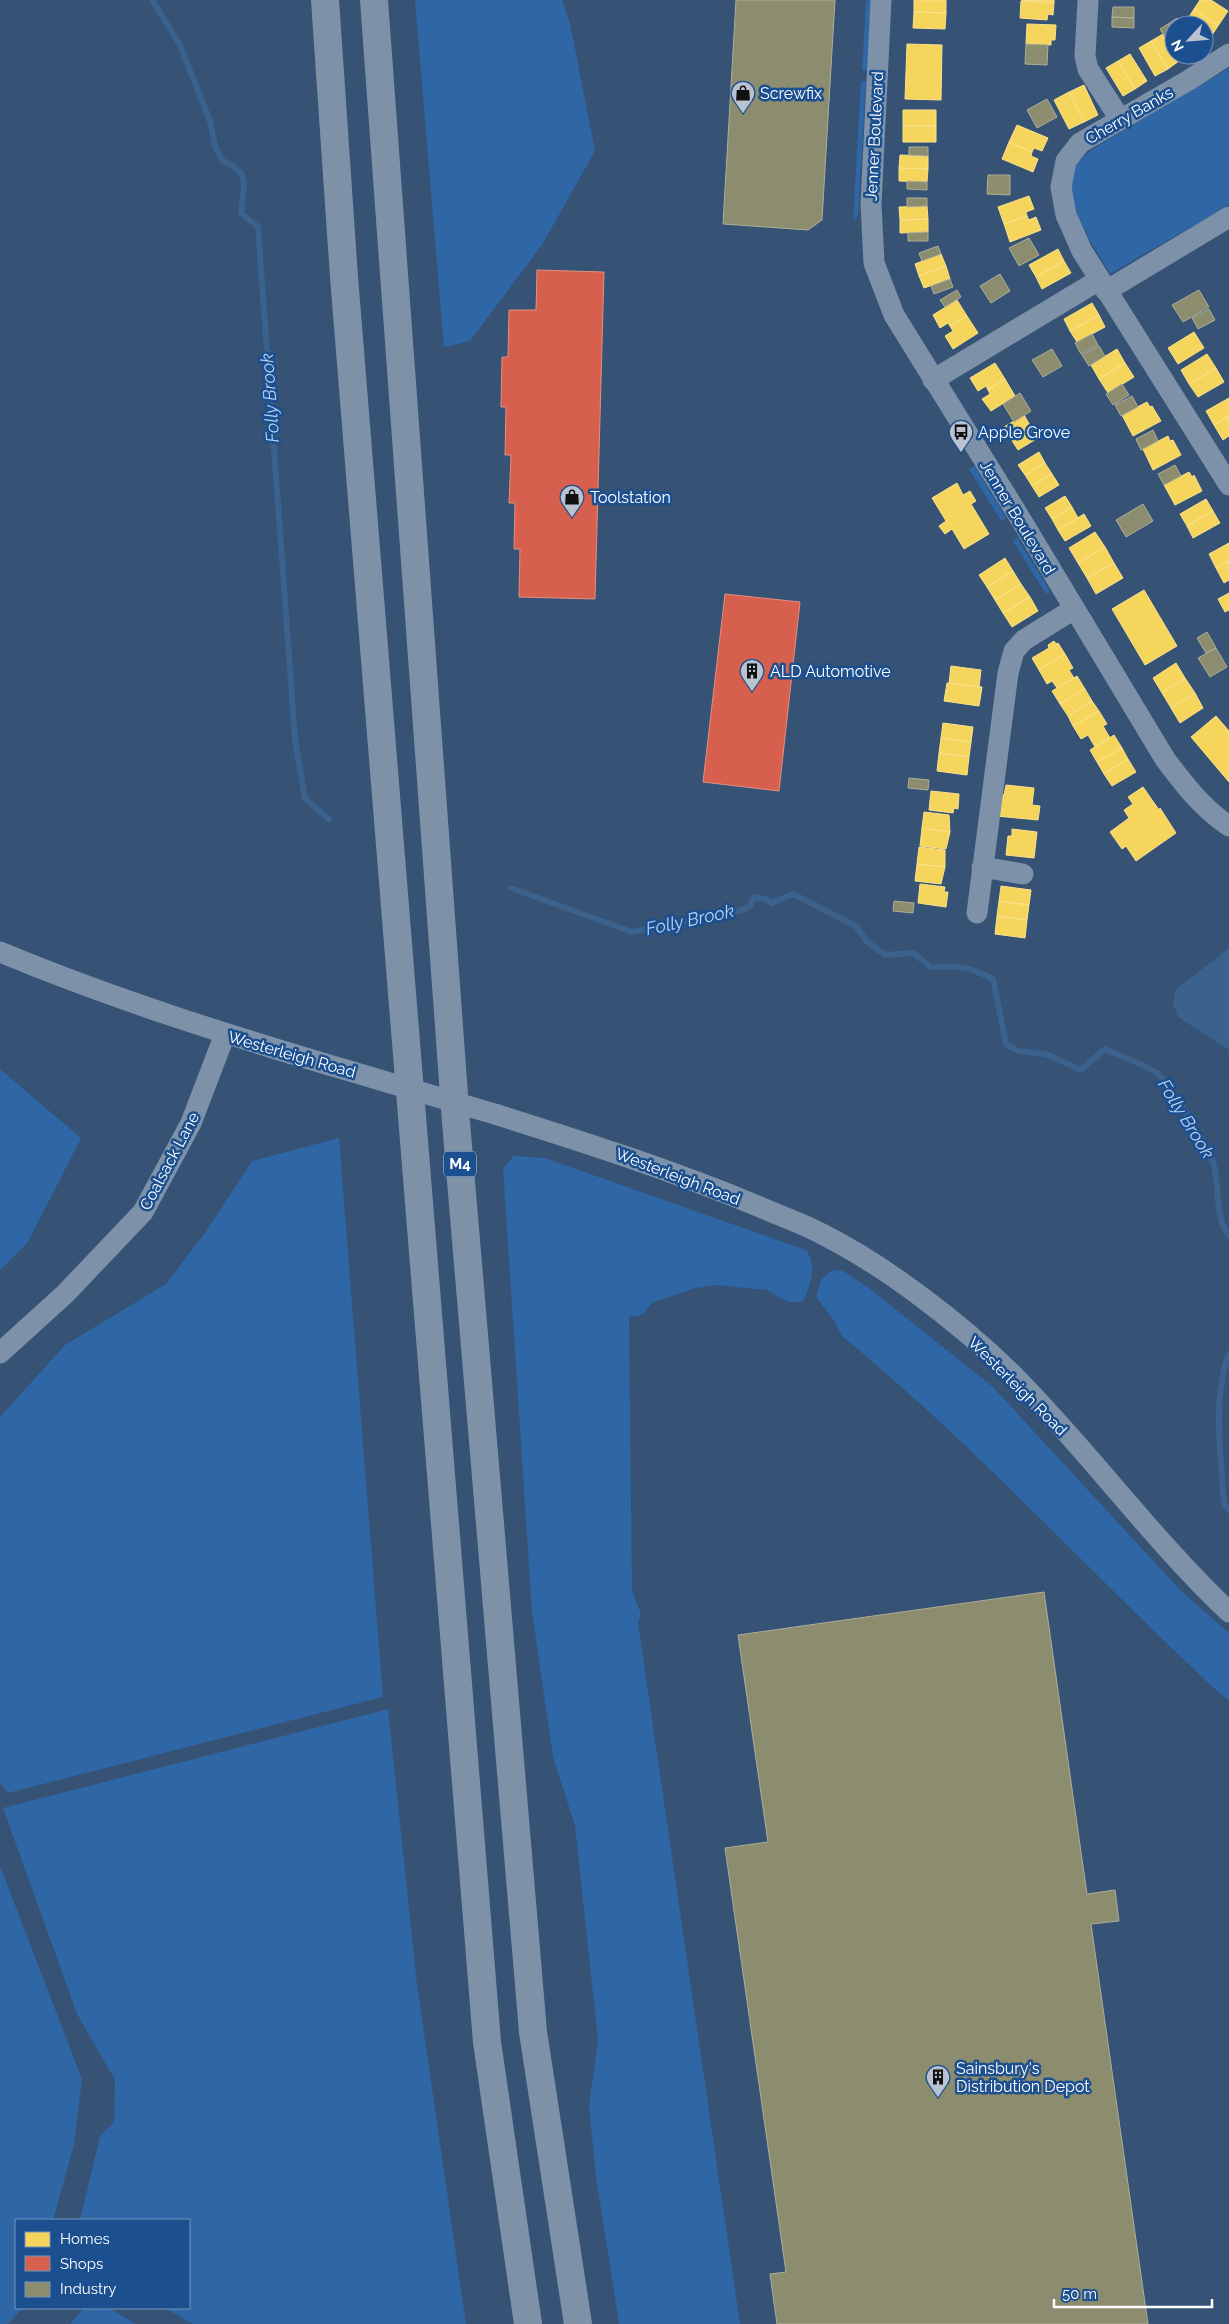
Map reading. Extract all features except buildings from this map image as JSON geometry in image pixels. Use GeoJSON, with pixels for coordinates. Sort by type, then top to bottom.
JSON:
{"type":"FeatureCollection","features":[{"type":"Feature","properties":{"kind":"highway"},"geometry":{"type":"LineString","coordinates":[[325,0],[345,287],[487,2032],[528,2324]]}},
{"type":"Feature","properties":{"kind":"highway","name":"M4"},"geometry":{"type":"LineString","coordinates":[[374,0],[457,1131],[531,2002],[535,2041],[578,2324]]}},
{"type":"Feature","properties":{"kind":"street","name":"Jenner Boulevard"},"geometry":{"type":"LineString","coordinates":[[881,0],[870,204],[874,262],[894,315],[1020,518],[1165,759],[1189,791],[1205,808],[1229,826]]}},
{"type":"Feature","properties":{"kind":"street"},"geometry":{"type":"LineString","coordinates":[[1088,0],[1085,56],[1088,69],[1120,120]]}},
{"type":"Feature","properties":{"kind":"street","name":"Cherry Banks"},"geometry":{"type":"LineString","coordinates":[[1229,54],[1189,80],[1080,142],[1066,162],[1062,187],[1066,215],[1103,285],[1229,485]]}},
{"type":"Feature","properties":{"kind":"street"},"geometry":{"type":"LineString","coordinates":[[934,380],[1229,217]]}},
{"type":"Feature","properties":{"kind":"street"},"geometry":{"type":"LineString","coordinates":[[977,913],[1008,673],[1014,651],[1024,640],[1074,609]]}},
{"type":"Feature","properties":{"kind":"street"},"geometry":{"type":"LineString","coordinates":[[982,867],[1023,874]]}},
{"type":"Feature","properties":{"kind":"street","name":"Westerleigh Road"},"geometry":{"type":"LineString","coordinates":[[0,952],[73,982],[225,1034],[632,1157],[734,1196],[823,1234],[885,1272],[973,1338],[1012,1375],[1189,1574],[1229,1612]]}},
{"type":"Feature","properties":{"kind":"street","name":"Coalsack Lane"},"geometry":{"type":"LineString","coordinates":[[0,1353],[65,1294],[143,1212],[191,1123],[225,1034]]}},
{"type":"Feature","properties":{"kind":"shaded area"},"geometry":{"type":"Polygon","coordinates":[[[415,0],[562,0],[570,23],[595,151],[542,245],[470,341],[444,347],[415,0]]]}},
{"type":"Feature","properties":{"kind":"shaded area"},"geometry":{"type":"Polygon","coordinates":[[[866,0],[871,0],[867,71],[862,70],[866,0]]]}},
{"type":"Feature","properties":{"kind":"shaded area"},"geometry":{"type":"Polygon","coordinates":[[[1229,68],[1229,205],[1110,274],[1089,239],[1076,212],[1070,185],[1075,167],[1091,150],[1229,68]]]}},
{"type":"Feature","properties":{"kind":"shaded area"},"geometry":{"type":"Polygon","coordinates":[[[861,81],[866,82],[858,216],[853,221],[861,81]]]}},
{"type":"Feature","properties":{"kind":"shaded area"},"geometry":{"type":"Polygon","coordinates":[[[975,466],[1006,518],[1001,521],[969,469],[975,466]]]}},
{"type":"Feature","properties":{"kind":"shaded area"},"geometry":{"type":"Polygon","coordinates":[[[1017,538],[1050,591],[1046,594],[1013,541],[1017,538]]]}},
{"type":"Feature","properties":{"kind":"shaded area"},"geometry":{"type":"Polygon","coordinates":[[[1229,948],[1229,1050],[1178,1017],[1173,1004],[1175,990],[1229,948]]]}},
{"type":"Feature","properties":{"kind":"shaded area"},"geometry":{"type":"Polygon","coordinates":[[[0,1069],[81,1138],[28,1242],[0,1270],[0,1069]]]}},
{"type":"Feature","properties":{"kind":"shaded area"},"geometry":{"type":"Polygon","coordinates":[[[339,1138],[383,1697],[8,1793],[0,1783],[0,1417],[65,1345],[166,1284],[207,1230],[252,1161],[339,1138]]]}},
{"type":"Feature","properties":{"kind":"shaded area"},"geometry":{"type":"Polygon","coordinates":[[[514,1156],[545,1158],[806,1250],[812,1262],[812,1276],[803,1302],[788,1302],[767,1290],[716,1285],[695,1288],[652,1303],[642,1315],[629,1317],[632,1591],[641,1614],[638,1623],[740,2324],[619,2324],[596,2177],[589,2106],[598,2040],[575,1826],[553,1757],[532,1612],[503,1168],[514,1156]]]}},
{"type":"Feature","properties":{"kind":"shaded area"},"geometry":{"type":"Polygon","coordinates":[[[832,1270],[843,1271],[869,1288],[993,1387],[1182,1592],[1229,1633],[1229,1700],[1218,1692],[1171,1647],[939,1421],[842,1336],[833,1319],[816,1297],[821,1280],[832,1270]]]}},
{"type":"Feature","properties":{"kind":"shaded area"},"geometry":{"type":"Polygon","coordinates":[[[388,1709],[417,1984],[466,2324],[193,2324],[167,2309],[190,2309],[190,2219],[80,2219],[100,2136],[114,2122],[115,2080],[77,2014],[3,1808],[388,1709]]]}},
{"type":"Feature","properties":{"kind":"shaded area"},"geometry":{"type":"Polygon","coordinates":[[[0,1866],[82,2079],[74,2145],[53,2219],[15,2219],[15,2309],[22,2309],[8,2324],[0,2324],[0,1866]]]}},
{"type":"Feature","properties":{"kind":"shaded area"},"geometry":{"type":"Polygon","coordinates":[[[83,2309],[111,2309],[136,2324],[70,2324],[83,2309]]]}},
{"type":"Feature","properties":{"kind":"waterway","name":"Folly Brook"},"geometry":{"type":"LineString","coordinates":[[152,0],[180,45],[210,121],[215,146],[223,161],[238,170],[242,176],[244,188],[241,213],[258,227],[295,739],[305,799],[329,819]]}},
{"type":"Feature","properties":{"kind":"waterway","name":"Folly Brook"},"geometry":{"type":"LineString","coordinates":[[511,888],[632,932],[742,910],[750,906],[754,897],[766,899],[772,903],[793,894],[856,926],[866,941],[885,955],[913,953],[931,967],[948,966],[970,969],[985,975],[993,979],[1006,1044],[1018,1051],[1046,1054],[1081,1070],[1105,1049],[1146,1067],[1163,1079],[1189,1118],[1214,1165],[1219,1211],[1224,1228],[1229,1236]]}},
{"type":"Feature","properties":{"kind":"waterway","name":"Folly Brook"},"geometry":{"type":"LineString","coordinates":[[1229,1354],[1224,1370],[1219,1408],[1224,1504],[1229,1510]]}},
{"type":"Feature","properties":{"kind":"place","name":"Screwfix"},"geometry":{"type":"Point","coordinates":[743,114]}},
{"type":"Feature","properties":{"kind":"place","name":"Apple Grove"},"geometry":{"type":"Point","coordinates":[961,453]}},
{"type":"Feature","properties":{"kind":"place","name":"Toolstation"},"geometry":{"type":"Point","coordinates":[572,518]}},
{"type":"Feature","properties":{"kind":"place","name":"ALD Automotive"},"geometry":{"type":"Point","coordinates":[752,692]}},
{"type":"Feature","properties":{"kind":"place","name":"Sainsbury's Distribution Depot"},"geometry":{"type":"Point","coordinates":[938,2098]}}]}
